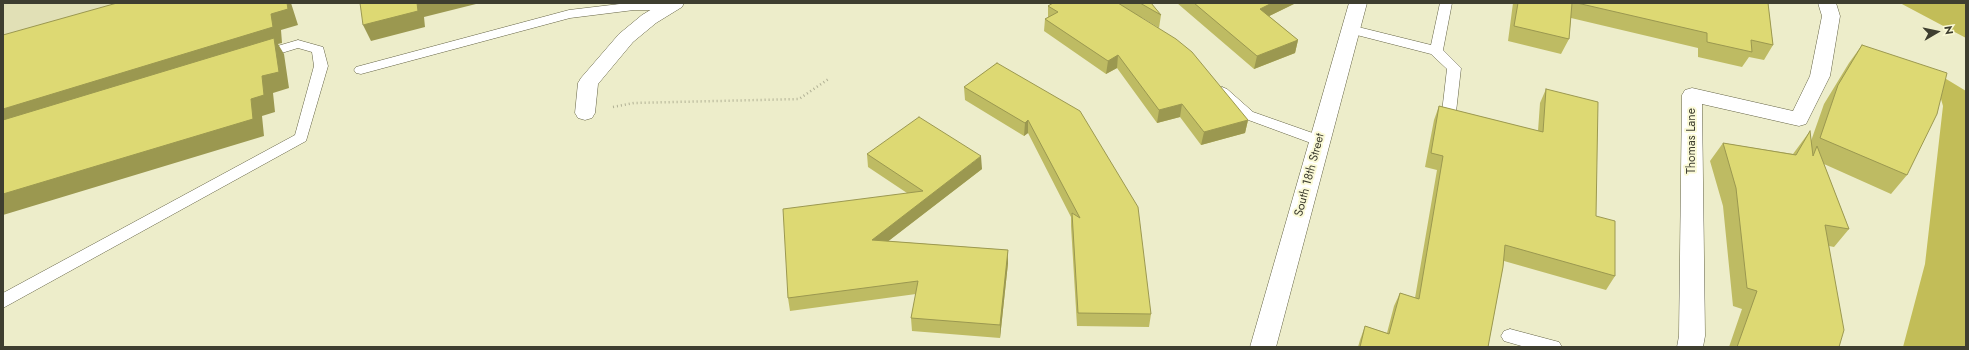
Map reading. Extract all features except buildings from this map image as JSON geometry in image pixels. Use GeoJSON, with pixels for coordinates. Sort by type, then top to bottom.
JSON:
{"type":"FeatureCollection","features":[{"type":"Feature","properties":{"kind":"street","name":"Thomas Lane"},"geometry":{"type":"LineString","coordinates":[[1690,347],[1692,328],[1692,95],[1799,119],[1820,76],[1831,16],[1827,3]]}},
{"type":"Feature","properties":{"kind":"street"},"geometry":{"type":"LineString","coordinates":[[585,113],[588,83],[626,38],[649,19],[673,4]]}},
{"type":"Feature","properties":{"kind":"street","name":"South 18th Street"},"geometry":{"type":"LineString","coordinates":[[1263,347],[1320,141],[1350,29],[1355,4]]}},
{"type":"Feature","properties":{"kind":"lane"},"geometry":{"type":"LineString","coordinates":[[1436,51],[1446,3]]}},
{"type":"Feature","properties":{"kind":"lane"},"geometry":{"type":"LineString","coordinates":[[361,70],[569,14],[634,6],[673,4]]}},
{"type":"Feature","properties":{"kind":"lane"},"geometry":{"type":"LineString","coordinates":[[1350,29],[1436,51],[1454,68],[1449,112]]}},
{"type":"Feature","properties":{"kind":"lane"},"geometry":{"type":"LineString","coordinates":[[3,301],[301,138],[321,66],[318,50],[298,44],[252,58]]}},
{"type":"Feature","properties":{"kind":"lane"},"geometry":{"type":"LineString","coordinates":[[1212,79],[1225,96],[1248,115],[1320,141]]}},
{"type":"Feature","properties":{"kind":"lane"},"geometry":{"type":"LineString","coordinates":[[1510,336],[1553,347]]}},
{"type":"Feature","properties":{"kind":"path"},"geometry":{"type":"LineString","coordinates":[[585,113],[634,103],[799,99],[830,78]]}},
{"type":"Feature","properties":{"kind":"shaded area"},"geometry":{"type":"Polygon","coordinates":[[[3,3],[124,3],[3,36],[3,3]]]}},
{"type":"Feature","properties":{"kind":"shaded area"},"geometry":{"type":"Polygon","coordinates":[[[1900,3],[1966,3],[1966,38],[1900,3]]]}},
{"type":"Feature","properties":{"kind":"shaded area"},"geometry":{"type":"Polygon","coordinates":[[[1933,71],[1966,91],[1966,347],[1903,347],[1925,264],[1943,106],[1933,71]]]}}]}
